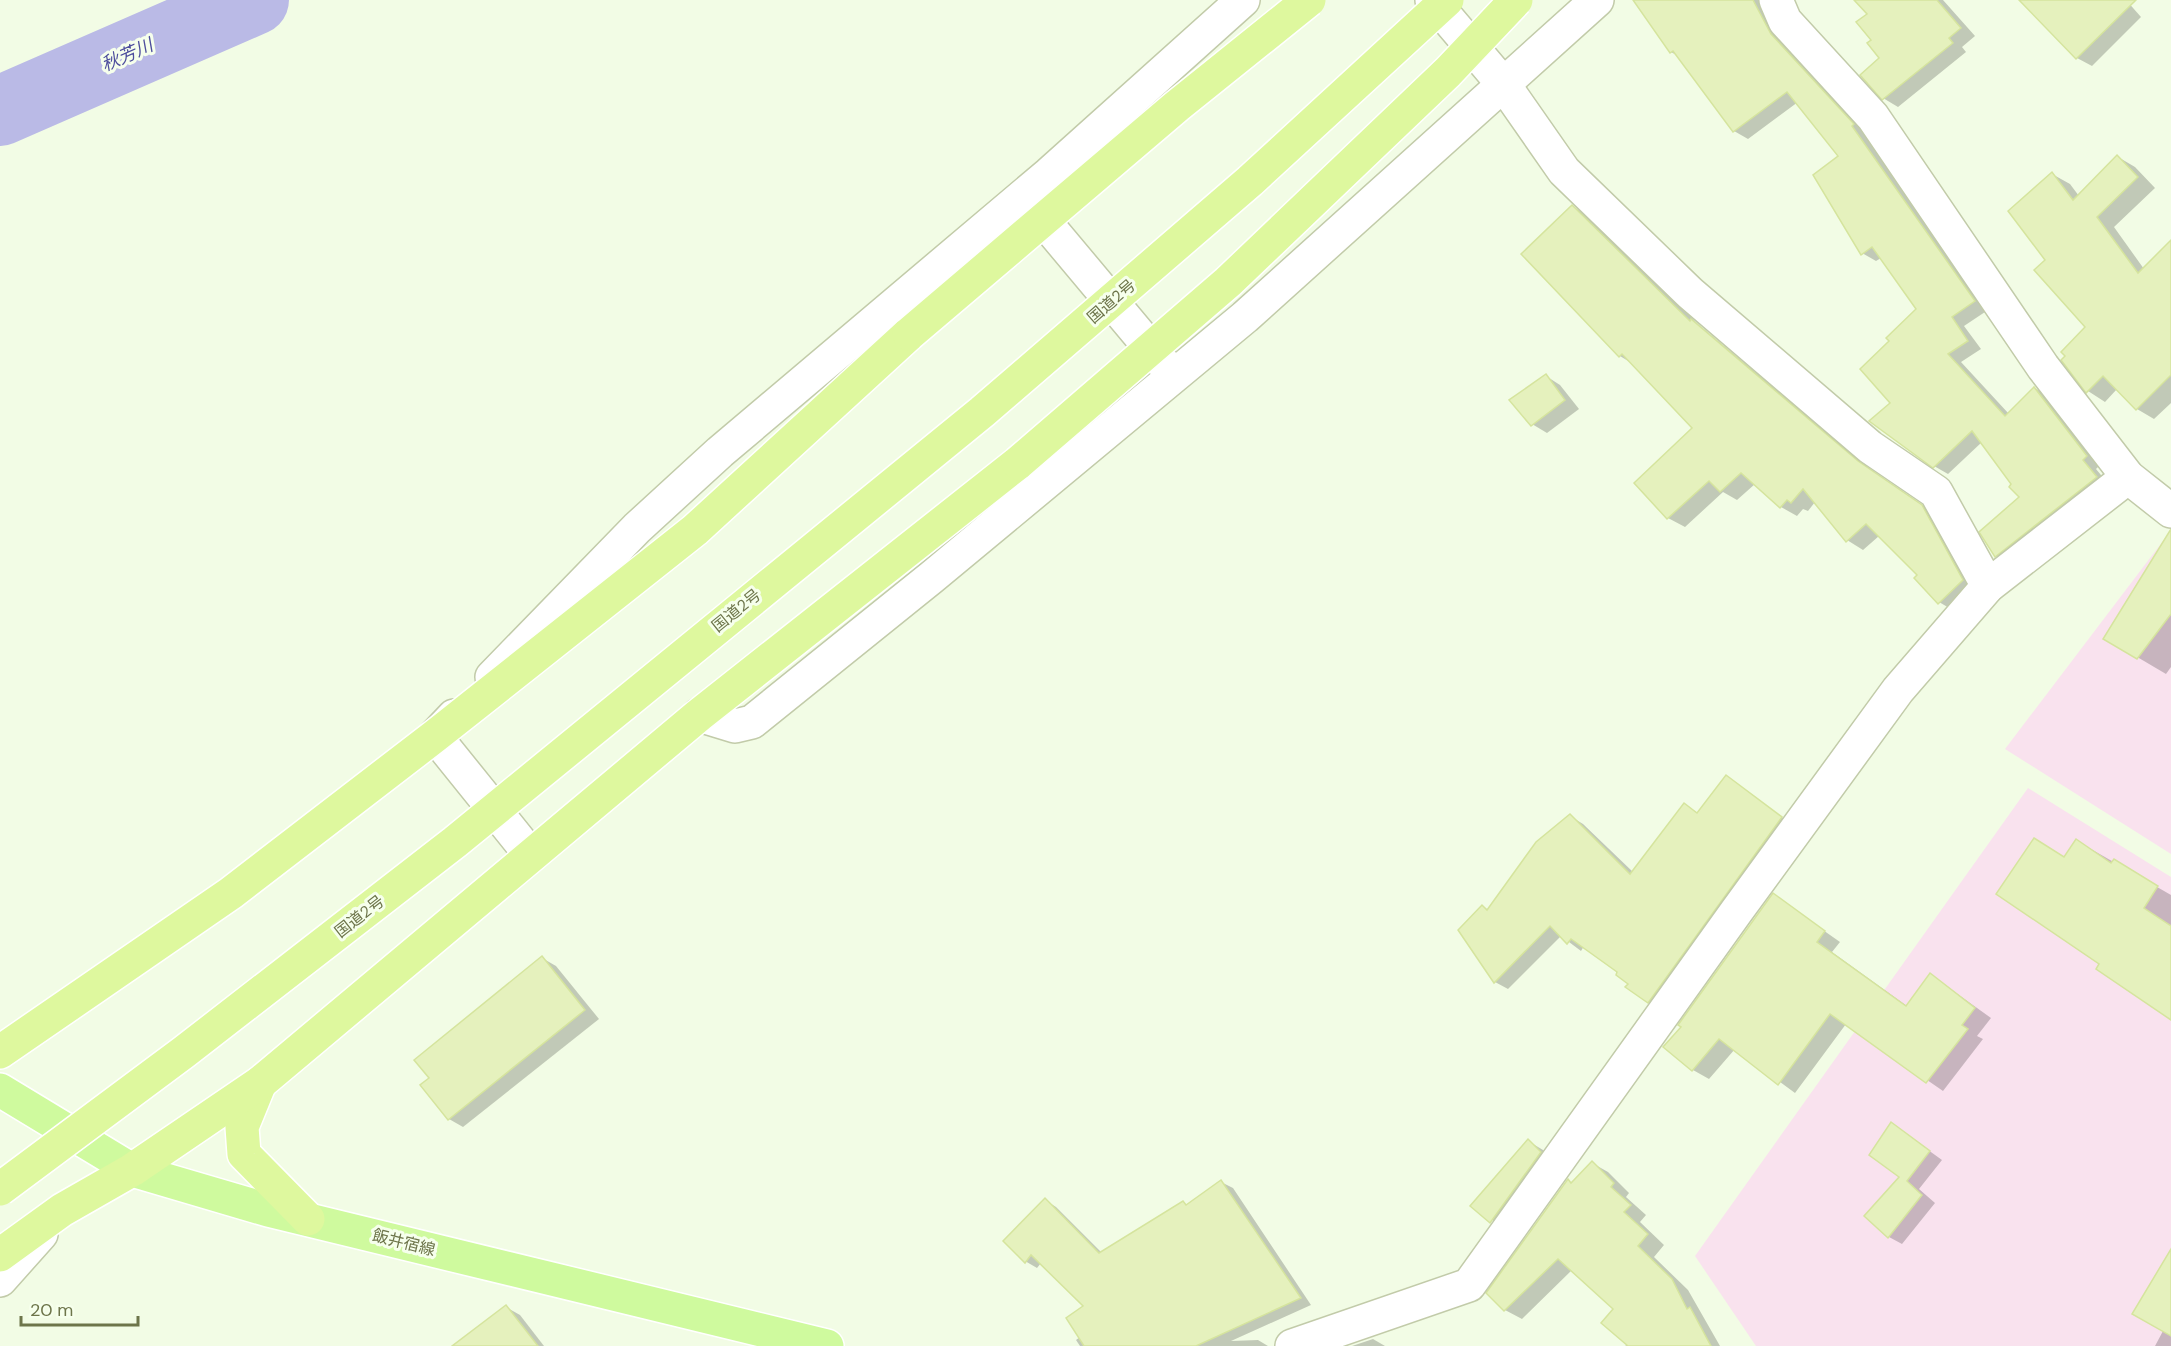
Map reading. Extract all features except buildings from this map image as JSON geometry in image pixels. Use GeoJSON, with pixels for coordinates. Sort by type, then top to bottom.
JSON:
{"type":"FeatureCollection","features":[{"type":"Feature","properties":{"kind":"highway"},"geometry":{"type":"LineString","coordinates":[[0,1052],[231,892],[435,736],[695,530],[909,334],[1177,106],[1309,0]]}},
{"type":"Feature","properties":{"kind":"highway","name":"国道2号"},"geometry":{"type":"LineString","coordinates":[[0,1189],[184,1052],[455,842],[982,412],[1250,181],[1447,0]]}},
{"type":"Feature","properties":{"kind":"highway"},"geometry":{"type":"LineString","coordinates":[[0,1255],[62,1210],[132,1170],[260,1083],[530,854],[699,715],[1018,463],[1228,282],[1448,72],[1516,0]]}},
{"type":"Feature","properties":{"kind":"highway"},"geometry":{"type":"LineString","coordinates":[[260,1083],[242,1127],[244,1154],[308,1219]]}},
{"type":"Feature","properties":{"kind":"main road","name":"飯井宿線"},"geometry":{"type":"LineString","coordinates":[[0,1090],[132,1170],[308,1219],[827,1346]]}},
{"type":"Feature","properties":{"kind":"street"},"geometry":{"type":"LineString","coordinates":[[530,854],[435,736],[645,520],[720,452],[1023,196],[1243,0]]}},
{"type":"Feature","properties":{"kind":"street"},"geometry":{"type":"LineString","coordinates":[[1432,0],[1504,85],[1564,171],[1690,293],[1870,447],[1936,492],[1988,586]]}},
{"type":"Feature","properties":{"kind":"street"},"geometry":{"type":"LineString","coordinates":[[699,715],[735,726],[752,722],[932,577],[1245,317],[1598,0]]}},
{"type":"Feature","properties":{"kind":"street"},"geometry":{"type":"LineString","coordinates":[[1776,0],[1785,21],[1873,117],[2043,367],[2128,477],[2171,511]]}},
{"type":"Feature","properties":{"kind":"street"},"geometry":{"type":"LineString","coordinates":[[1023,196],[1174,376]]}},
{"type":"Feature","properties":{"kind":"street"},"geometry":{"type":"LineString","coordinates":[[1292,1346],[1469,1285],[1898,690],[1988,586],[2128,477]]}},
{"type":"Feature","properties":{"kind":"street"},"geometry":{"type":"LineString","coordinates":[[0,1280],[62,1210]]}},
{"type":"Feature","properties":{"kind":"shaded area"},"geometry":{"type":"Polygon","coordinates":[[[2169,533],[2171,534],[2171,854],[2005,749],[2169,533]]]}},
{"type":"Feature","properties":{"kind":"shaded area"},"geometry":{"type":"Polygon","coordinates":[[[2028,788],[2171,877],[2171,1346],[1756,1346],[1695,1256],[2028,788]]]}},
{"type":"Feature","properties":{"kind":"waterway","name":"秋芳川"},"geometry":{"type":"LineString","coordinates":[[0,111],[254,0]]}}]}
